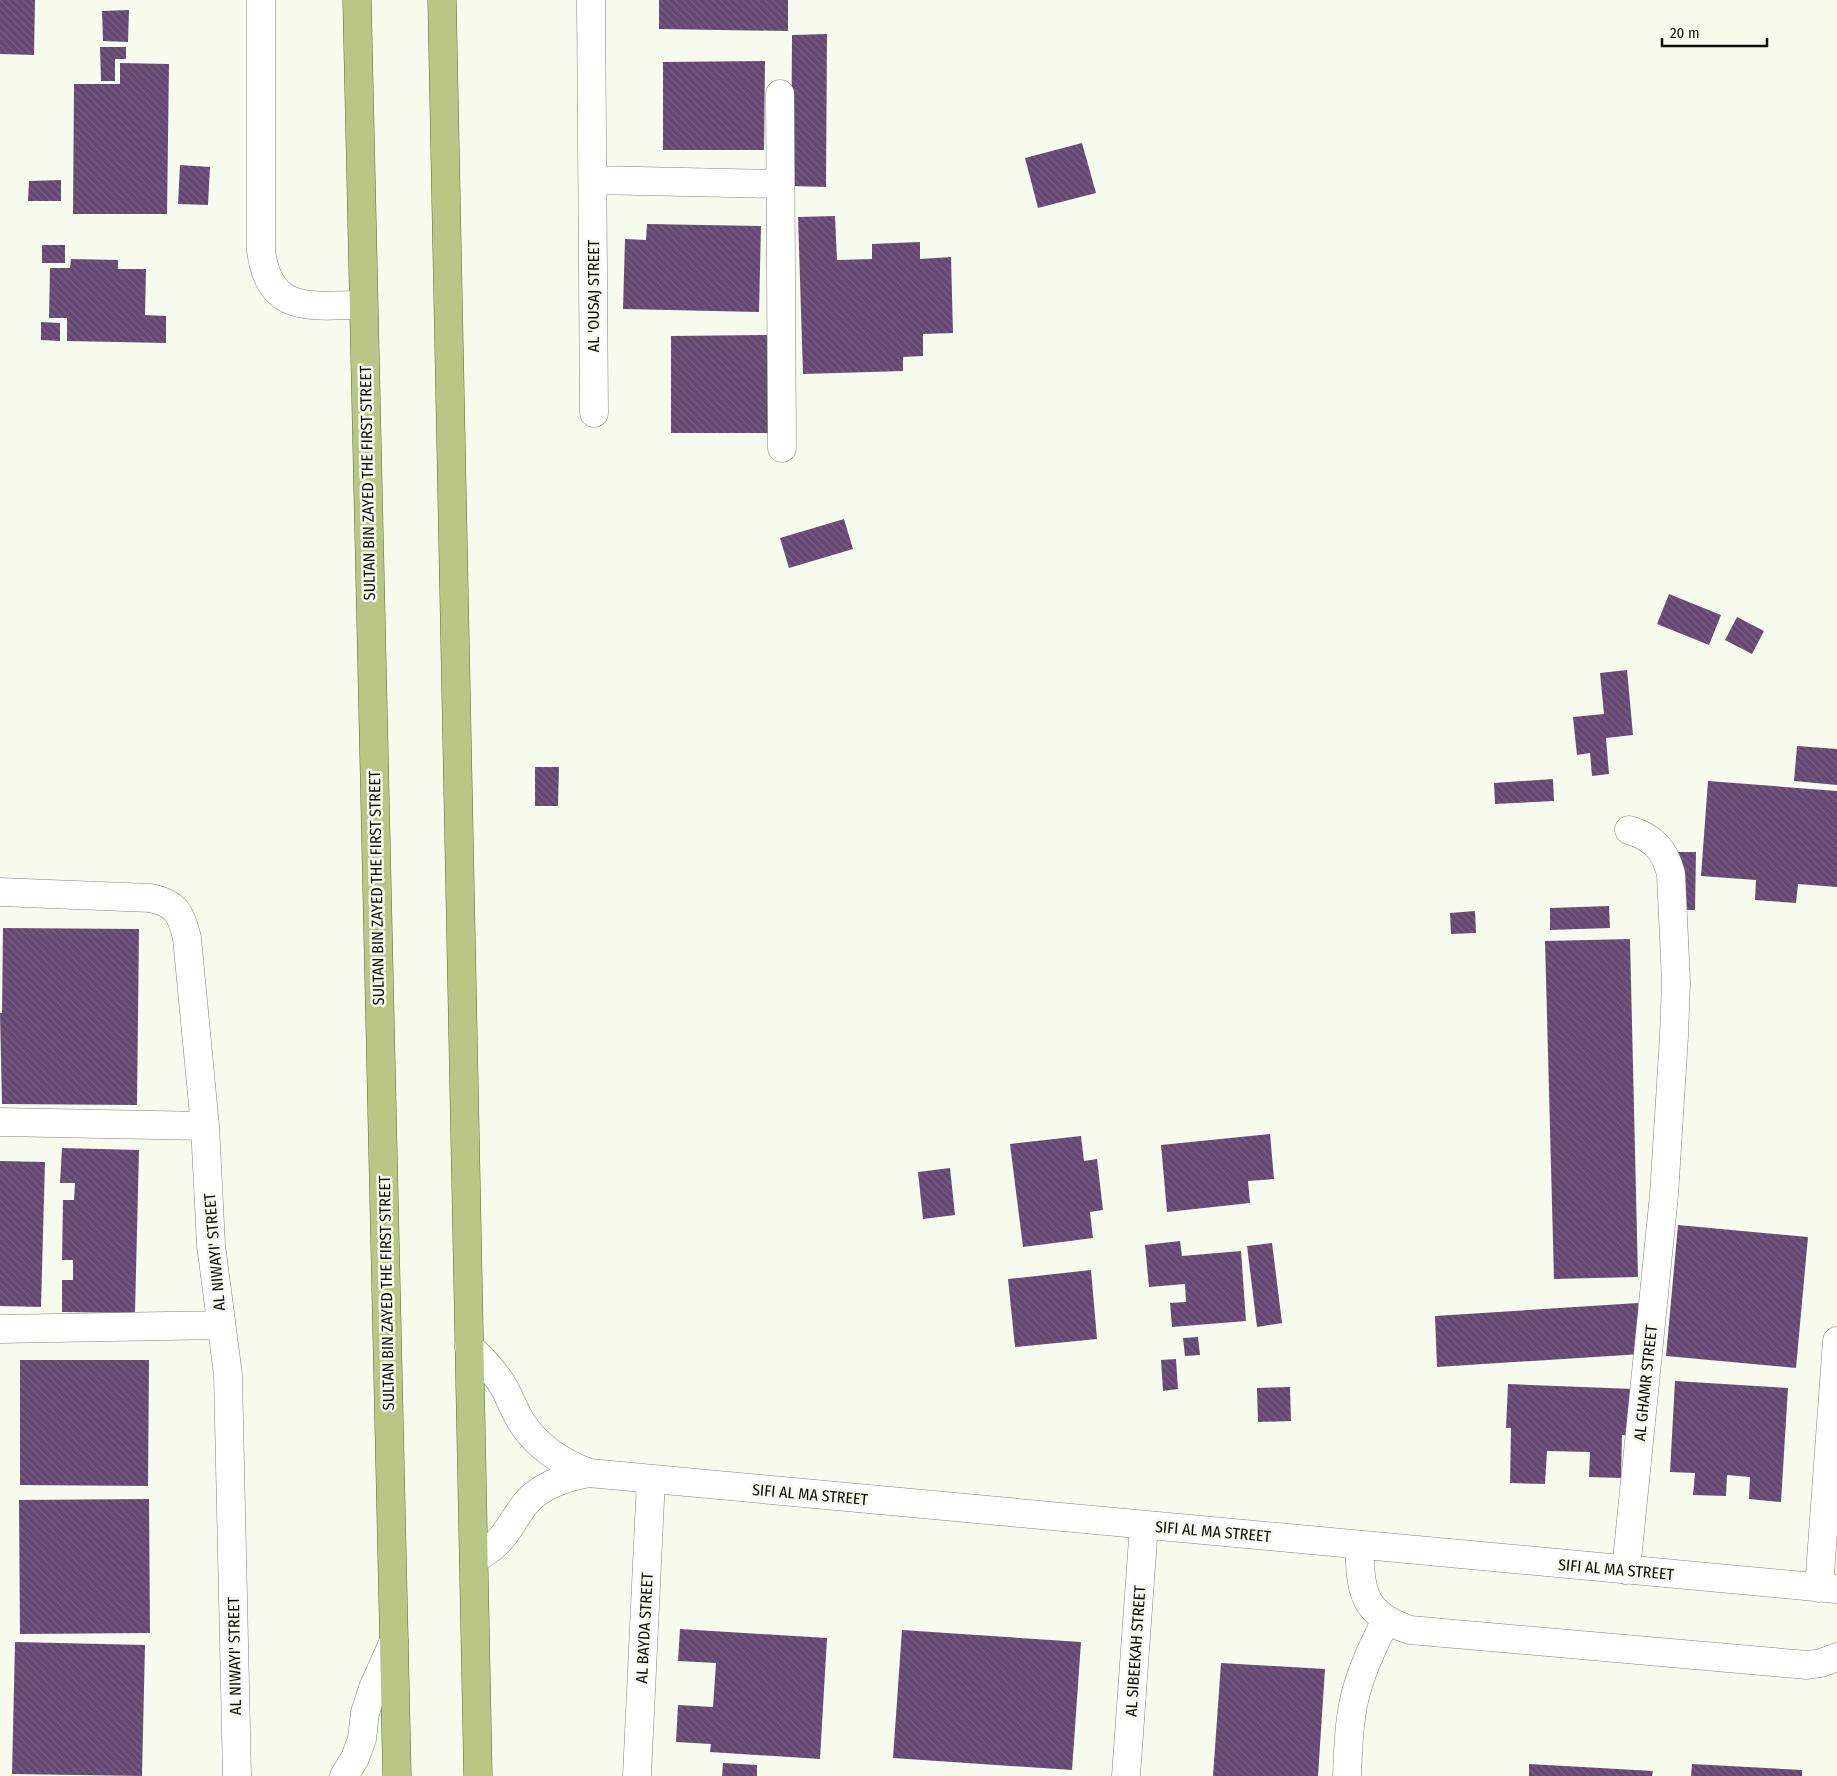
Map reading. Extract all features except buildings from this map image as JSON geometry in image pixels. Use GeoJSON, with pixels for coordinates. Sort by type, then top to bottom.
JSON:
{"type":"FeatureCollection","features":[{"type":"Feature","properties":{"kind":"main road","name":"SULTAN BIN ZAYED THE FIRST STREET"},"geometry":{"type":"LineString","coordinates":[[357,0],[397,1776]]}},
{"type":"Feature","properties":{"kind":"main road"},"geometry":{"type":"LineString","coordinates":[[442,0],[478,1776]]}},
{"type":"Feature","properties":{"kind":"street"},"geometry":{"type":"LineString","coordinates":[[261,0],[262,265],[268,280],[277,293],[290,301],[304,305],[363,305]]}},
{"type":"Feature","properties":{"kind":"street","name":"AL 'OUSAJ STREET"},"geometry":{"type":"LineString","coordinates":[[591,0],[594,413]]}},
{"type":"Feature","properties":{"kind":"street"},"geometry":{"type":"LineString","coordinates":[[780,94],[782,448]]}},
{"type":"Feature","properties":{"kind":"street"},"geometry":{"type":"LineString","coordinates":[[592,180],[780,184]]}},
{"type":"Feature","properties":{"kind":"street","name":"AL GHAMR STREET"},"geometry":{"type":"LineString","coordinates":[[1626,1570],[1664,1196],[1676,991],[1671,874],[1668,861],[1662,850],[1653,840],[1629,830]]}},
{"type":"Feature","properties":{"kind":"street","name":"AL NIWAYI' STREET"},"geometry":{"type":"LineString","coordinates":[[0,892],[150,898],[166,901],[177,910],[183,920],[187,938],[205,1126],[211,1245],[228,1375],[237,1776]]}},
{"type":"Feature","properties":{"kind":"street"},"geometry":{"type":"LineString","coordinates":[[0,1122],[205,1126]]}},
{"type":"Feature","properties":{"kind":"street"},"geometry":{"type":"LineString","coordinates":[[0,1329],[221,1325]]}},
{"type":"Feature","properties":{"kind":"street"},"geometry":{"type":"LineString","coordinates":[[1828,1588],[1837,1341]]}},
{"type":"Feature","properties":{"kind":"street","name":"SIFI AL MA STREET"},"geometry":{"type":"LineString","coordinates":[[469,1347],[484,1360],[496,1375],[524,1426],[537,1442],[570,1466],[589,1473],[1828,1588]]}},
{"type":"Feature","properties":{"kind":"street","name":"SIFI AL MA STREET"},"geometry":{"type":"LineString","coordinates":[[474,1559],[488,1552],[500,1542],[527,1502],[541,1491],[556,1482],[572,1476],[589,1473]]}},
{"type":"Feature","properties":{"kind":"street","name":"AL BAYDA STREET"},"geometry":{"type":"LineString","coordinates":[[637,1776],[651,1479]]}},
{"type":"Feature","properties":{"kind":"street","name":"AL SIBEEKAH STREET"},"geometry":{"type":"LineString","coordinates":[[1126,1776],[1144,1525]]}},
{"type":"Feature","properties":{"kind":"street"},"geometry":{"type":"LineString","coordinates":[[1359,1545],[1361,1586],[1374,1610],[1396,1626],[1410,1630],[1807,1665],[1822,1663],[1837,1657]]}},
{"type":"Feature","properties":{"kind":"street"},"geometry":{"type":"LineString","coordinates":[[1346,1776],[1351,1716],[1359,1683],[1371,1650],[1386,1620]]}},
{"type":"Feature","properties":{"kind":"street"},"geometry":{"type":"LineString","coordinates":[[344,1776],[355,1758],[362,1739],[365,1713],[373,1688],[382,1664],[394,1641]]}}]}
